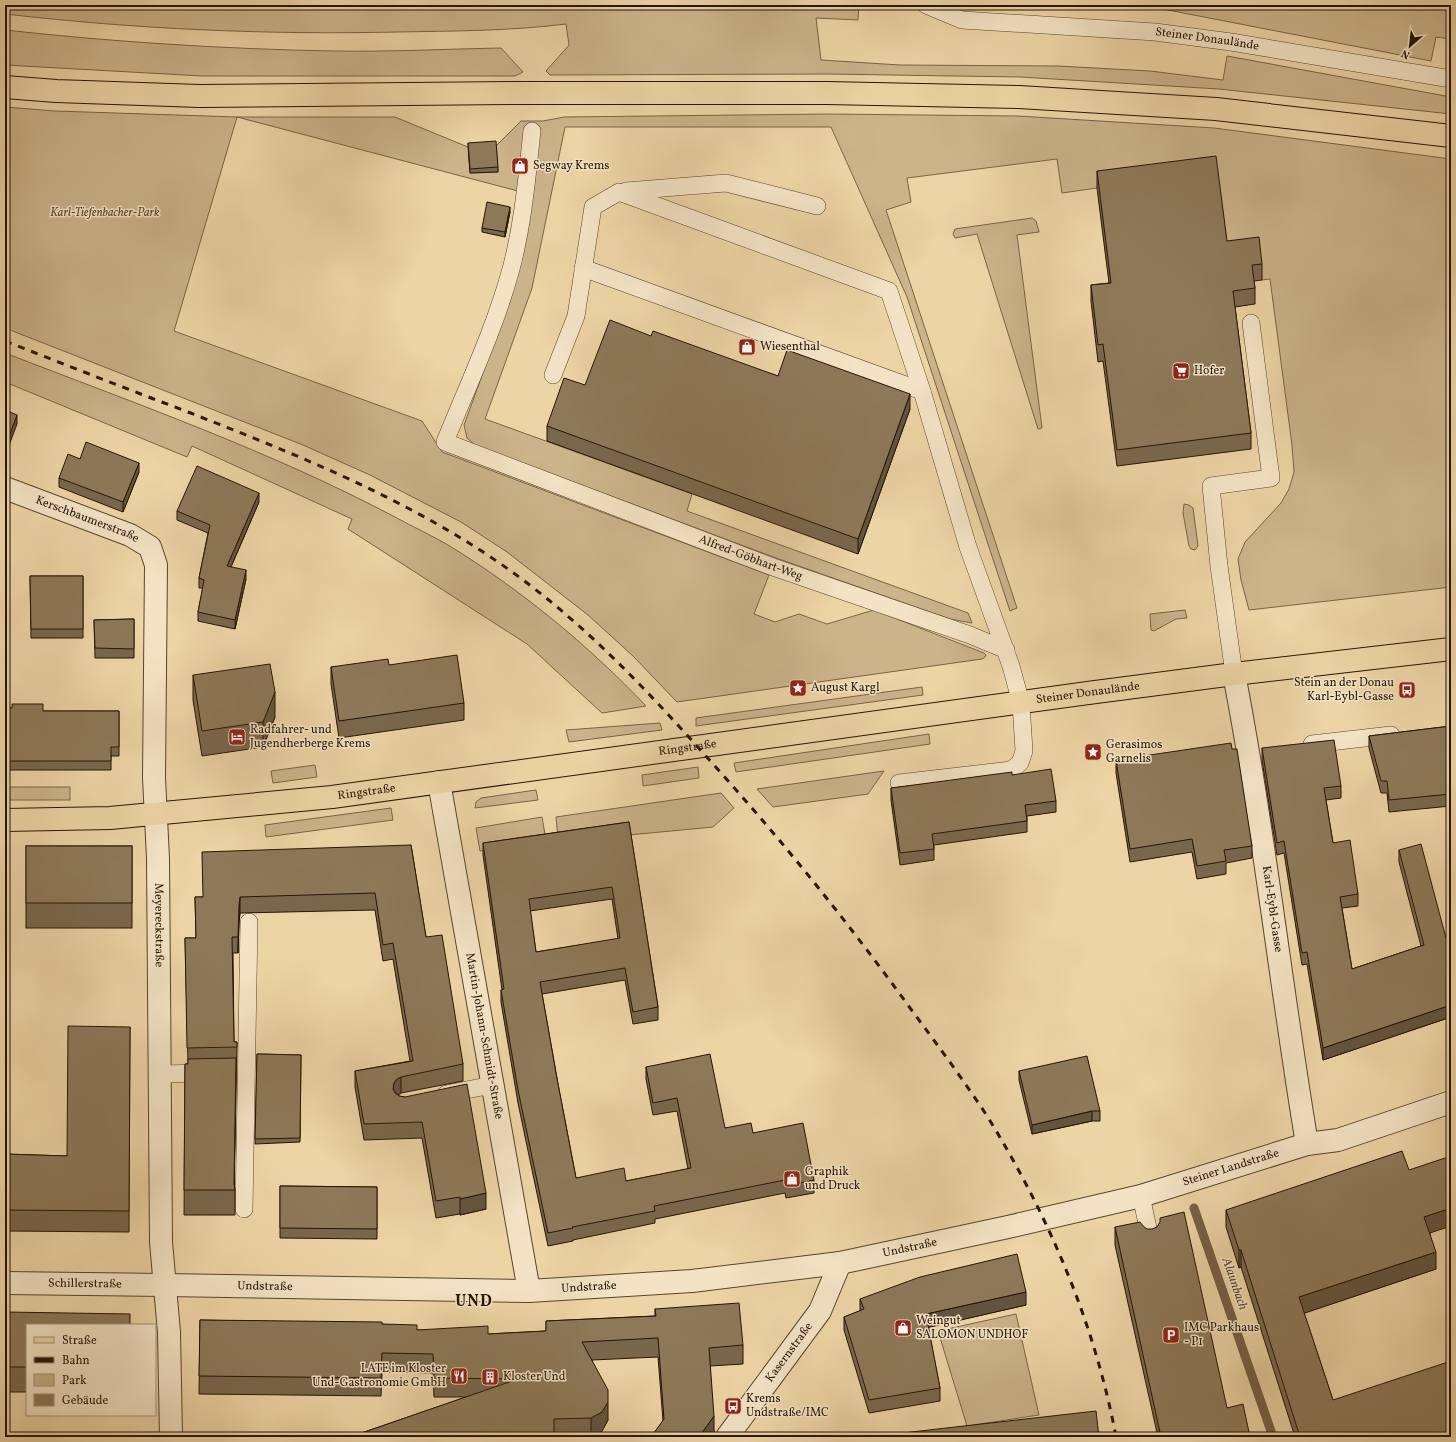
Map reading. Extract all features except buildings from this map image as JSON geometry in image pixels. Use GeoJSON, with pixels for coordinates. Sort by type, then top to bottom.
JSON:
{"type":"FeatureCollection","features":[{"type":"Feature","properties":{"kind":"main road"},"geometry":{"type":"LineString","coordinates":[[5,87],[56,91],[199,96],[521,93],[827,93],[1020,97],[1216,109],[1451,136]]}},
{"type":"Feature","properties":{"kind":"main road","name":"Steiner Donaulände"},"geometry":{"type":"LineString","coordinates":[[726,743],[1234,674],[1451,649]]}},
{"type":"Feature","properties":{"kind":"main road","name":"Ringstraße"},"geometry":{"type":"LineString","coordinates":[[5,820],[110,818],[332,796],[726,743]]}},
{"type":"Feature","properties":{"kind":"street","name":"Kerschbaumerstraße"},"geometry":{"type":"LineString","coordinates":[[5,488],[130,535],[150,547],[156,566]]}},
{"type":"Feature","properties":{"kind":"street","name":"Meyereckstraße"},"geometry":{"type":"LineString","coordinates":[[156,566],[154,778],[158,858],[161,1242],[169,1332],[171,1437]]}},
{"type":"Feature","properties":{"kind":"street","name":"Karl-Eybl-Gasse"},"geometry":{"type":"LineString","coordinates":[[1234,674],[1257,750],[1283,990],[1307,1144]]}},
{"type":"Feature","properties":{"kind":"street","name":"Martin-Johann-Schmidt-Straße"},"geometry":{"type":"LineString","coordinates":[[440,782],[529,1291]]}},
{"type":"Feature","properties":{"kind":"street","name":"Steiner Landstraße"},"geometry":{"type":"LineString","coordinates":[[1008,1227],[1141,1196],[1307,1144],[1338,1140],[1451,1102]]}},
{"type":"Feature","properties":{"kind":"street","name":"Undstraße"},"geometry":{"type":"LineString","coordinates":[[165,1285],[529,1291],[692,1281],[840,1263],[1008,1227]]}},
{"type":"Feature","properties":{"kind":"street","name":"Kasernstraße"},"geometry":{"type":"LineString","coordinates":[[727,1437],[820,1311],[840,1263]]}},
{"type":"Feature","properties":{"kind":"street","name":"Schillerstraße"},"geometry":{"type":"LineString","coordinates":[[5,1284],[165,1285]]}},
{"type":"Feature","properties":{"kind":"lane","name":"Steiner Donaulände"},"geometry":{"type":"LineString","coordinates":[[926,5],[962,20],[1155,32],[1231,42],[1451,79]]}},
{"type":"Feature","properties":{"kind":"lane","name":"Alfred-Göbhart-Weg"},"geometry":{"type":"LineString","coordinates":[[532,131],[526,195],[511,269],[495,319],[445,442],[773,567],[970,635],[1006,650]]}},
{"type":"Feature","properties":{"kind":"lane"},"geometry":{"type":"LineString","coordinates":[[553,375],[576,316],[593,207],[620,192],[726,183],[817,206]]}},
{"type":"Feature","properties":{"kind":"lane"},"geometry":{"type":"LineString","coordinates":[[620,192],[889,291],[922,392],[968,546],[1006,650],[1022,703],[1024,751],[1020,763],[1011,770],[899,783]]}},
{"type":"Feature","properties":{"kind":"lane"},"geometry":{"type":"LineString","coordinates":[[583,268],[922,392]]}},
{"type":"Feature","properties":{"kind":"lane"},"geometry":{"type":"LineString","coordinates":[[1234,674],[1219,566],[1211,486],[1271,478],[1251,323]]}},
{"type":"Feature","properties":{"kind":"lane"},"geometry":{"type":"LineString","coordinates":[[1296,746],[1404,734]]}},
{"type":"Feature","properties":{"kind":"lane"},"geometry":{"type":"LineString","coordinates":[[244,1209],[233,1073],[249,922]]}},
{"type":"Feature","properties":{"kind":"lane"},"geometry":{"type":"LineString","coordinates":[[160,1074],[233,1073]]}},
{"type":"Feature","properties":{"kind":"lane"},"geometry":{"type":"LineString","coordinates":[[432,1097],[492,1085]]}},
{"type":"Feature","properties":{"kind":"lane"},"geometry":{"type":"LineString","coordinates":[[1141,1196],[1150,1237]]}},
{"type":"Feature","properties":{"kind":"green space"},"geometry":{"type":"Polygon","coordinates":[[[5,5],[859,5],[858,20],[816,18],[821,60],[900,65],[1058,66],[1150,71],[1223,80],[1227,56],[1451,97],[1451,114],[1219,89],[1020,77],[826,74],[550,75],[546,71],[569,45],[566,24],[461,31],[348,33],[250,32],[103,24],[5,14],[5,5]]]}},
{"type":"Feature","properties":{"kind":"green space"},"geometry":{"type":"Polygon","coordinates":[[[1142,5],[1451,5],[1451,39],[1436,37],[1431,61],[1142,5]]]}},
{"type":"Feature","properties":{"kind":"green space"},"geometry":{"type":"Polygon","coordinates":[[[5,30],[128,41],[252,49],[397,51],[501,48],[523,72],[515,76],[202,76],[5,65],[5,30]]]}},
{"type":"Feature","properties":{"kind":"green space","name":"Karl-Tiefenbacher-Park"},"geometry":{"type":"Polygon","coordinates":[[[5,107],[55,111],[237,117],[174,331],[422,421],[442,452],[769,575],[754,614],[775,622],[799,614],[827,624],[874,610],[984,653],[986,655],[985,657],[982,659],[677,702],[633,656],[588,615],[507,552],[461,522],[370,475],[303,445],[5,328],[5,107]]]}},
{"type":"Feature","properties":{"kind":"green space"},"geometry":{"type":"Polygon","coordinates":[[[828,114],[1018,116],[1214,128],[1451,159],[1451,587],[1249,610],[1241,580],[1238,559],[1245,542],[1281,503],[1289,489],[1294,472],[1292,445],[1270,279],[1262,280],[1259,254],[1227,258],[1097,188],[1062,193],[1057,159],[907,178],[911,202],[886,210],[1017,608],[1010,611],[907,297],[831,127],[565,127],[532,288],[485,419],[692,494],[687,511],[968,613],[972,623],[950,619],[776,558],[475,445],[467,438],[464,425],[502,321],[533,195],[237,117],[395,117],[468,147],[470,173],[498,172],[496,146],[521,121],[543,121],[564,117],[828,114]]]}},
{"type":"Feature","properties":{"kind":"green space"},"geometry":{"type":"Polygon","coordinates":[[[1032,218],[1036,221],[1039,232],[1017,235],[1042,428],[1038,429],[977,234],[955,238],[953,234],[955,229],[1032,218]]]}},
{"type":"Feature","properties":{"kind":"green space"},"geometry":{"type":"Polygon","coordinates":[[[5,353],[203,429],[348,493],[442,541],[501,580],[552,619],[601,661],[646,706],[602,713],[527,644],[348,529],[352,519],[192,446],[187,457],[5,382],[5,353]]]}},
{"type":"Feature","properties":{"kind":"green space"},"geometry":{"type":"Polygon","coordinates":[[[1184,504],[1193,508],[1198,546],[1195,550],[1191,549],[1189,546],[1183,513],[1184,504]]]}},
{"type":"Feature","properties":{"kind":"green space"},"geometry":{"type":"Polygon","coordinates":[[[1185,610],[1187,618],[1176,619],[1154,631],[1151,630],[1150,614],[1185,610]]]}},
{"type":"Feature","properties":{"kind":"green space"},"geometry":{"type":"Polygon","coordinates":[[[922,687],[923,695],[696,726],[696,718],[922,687]]]}},
{"type":"Feature","properties":{"kind":"green space"},"geometry":{"type":"Polygon","coordinates":[[[660,723],[662,730],[569,742],[566,730],[660,723]]]}},
{"type":"Feature","properties":{"kind":"green space"},"geometry":{"type":"Polygon","coordinates":[[[929,734],[930,744],[736,772],[734,763],[929,734]]]}},
{"type":"Feature","properties":{"kind":"green space"},"geometry":{"type":"Polygon","coordinates":[[[315,765],[317,777],[273,783],[271,771],[315,765]]]}},
{"type":"Feature","properties":{"kind":"green space"},"geometry":{"type":"Polygon","coordinates":[[[698,767],[699,778],[643,786],[642,775],[698,767]]]}},
{"type":"Feature","properties":{"kind":"green space"},"geometry":{"type":"Polygon","coordinates":[[[884,771],[868,794],[773,807],[757,789],[884,771]]]}},
{"type":"Feature","properties":{"kind":"green space"},"geometry":{"type":"Polygon","coordinates":[[[5,787],[70,787],[70,800],[5,800],[5,787]]]}},
{"type":"Feature","properties":{"kind":"green space"},"geometry":{"type":"Polygon","coordinates":[[[536,790],[538,800],[475,808],[476,802],[481,798],[536,790]]]}},
{"type":"Feature","properties":{"kind":"green space"},"geometry":{"type":"Polygon","coordinates":[[[721,793],[734,808],[713,827],[629,835],[558,839],[556,817],[721,793]]]}},
{"type":"Feature","properties":{"kind":"green space"},"geometry":{"type":"Polygon","coordinates":[[[391,808],[393,820],[266,837],[265,825],[391,808]]]}},
{"type":"Feature","properties":{"kind":"green space"},"geometry":{"type":"Polygon","coordinates":[[[542,817],[546,840],[480,851],[476,828],[542,817]]]}},
{"type":"Feature","properties":{"kind":"green space"},"geometry":{"type":"Polygon","coordinates":[[[1016,1314],[1039,1415],[967,1426],[938,1331],[1016,1314]]]}},
{"type":"Feature","properties":{"kind":"waterway","name":"Alaunbach"},"geometry":{"type":"LineString","coordinates":[[1194,1208],[1273,1437]]}},
{"type":"Feature","properties":{"kind":"railway"},"geometry":{"type":"LineString","coordinates":[[5,341],[268,444],[348,478],[425,517],[498,562],[531,586],[562,611],[620,665],[702,752],[800,866],[891,982],[952,1065],[989,1119],[1031,1194],[1067,1272],[1096,1353],[1116,1437]]}},
{"type":"Feature","properties":{"kind":"place","name":"Segway Krems"},"geometry":{"type":"Point","coordinates":[520,166]}},
{"type":"Feature","properties":{"kind":"place","name":"Wiesenthal"},"geometry":{"type":"Point","coordinates":[747,347]}},
{"type":"Feature","properties":{"kind":"place","name":"Hofer"},"geometry":{"type":"Point","coordinates":[1181,371]}},
{"type":"Feature","properties":{"kind":"place","name":"August Kargl"},"geometry":{"type":"Point","coordinates":[798,688]}},
{"type":"Feature","properties":{"kind":"place","name":"Stein an der Donau Karl-Eybl-Gasse"},"geometry":{"type":"Point","coordinates":[1407,690]}},
{"type":"Feature","properties":{"kind":"place","name":"Radfahrer- und Jugendherberge Krems"},"geometry":{"type":"Point","coordinates":[237,737]}},
{"type":"Feature","properties":{"kind":"place","name":"Gerasimos Garnelis"},"geometry":{"type":"Point","coordinates":[1093,752]}},
{"type":"Feature","properties":{"kind":"place","name":"Graphik und Druck"},"geometry":{"type":"Point","coordinates":[792,1179]}},
{"type":"Feature","properties":{"kind":"place","name":"Weingut SALOMON UNDHOF"},"geometry":{"type":"Point","coordinates":[903,1328]}},
{"type":"Feature","properties":{"kind":"place","name":"IMC Parkhaus - P1"},"geometry":{"type":"Point","coordinates":[1171,1335]}},
{"type":"Feature","properties":{"kind":"place","name":"LATE im Kloster Und-Gastronomie GmbH"},"geometry":{"type":"Point","coordinates":[459,1376]}},
{"type":"Feature","properties":{"kind":"place","name":"Kloster Und"},"geometry":{"type":"Point","coordinates":[490,1377]}},
{"type":"Feature","properties":{"kind":"place","name":"Krems Undstraße/IMC"},"geometry":{"type":"Point","coordinates":[733,1406]}},
{"type":"Feature","properties":{"kind":"district","name":"UND"},"geometry":{"type":"Point","coordinates":[474,1302]}}]}
